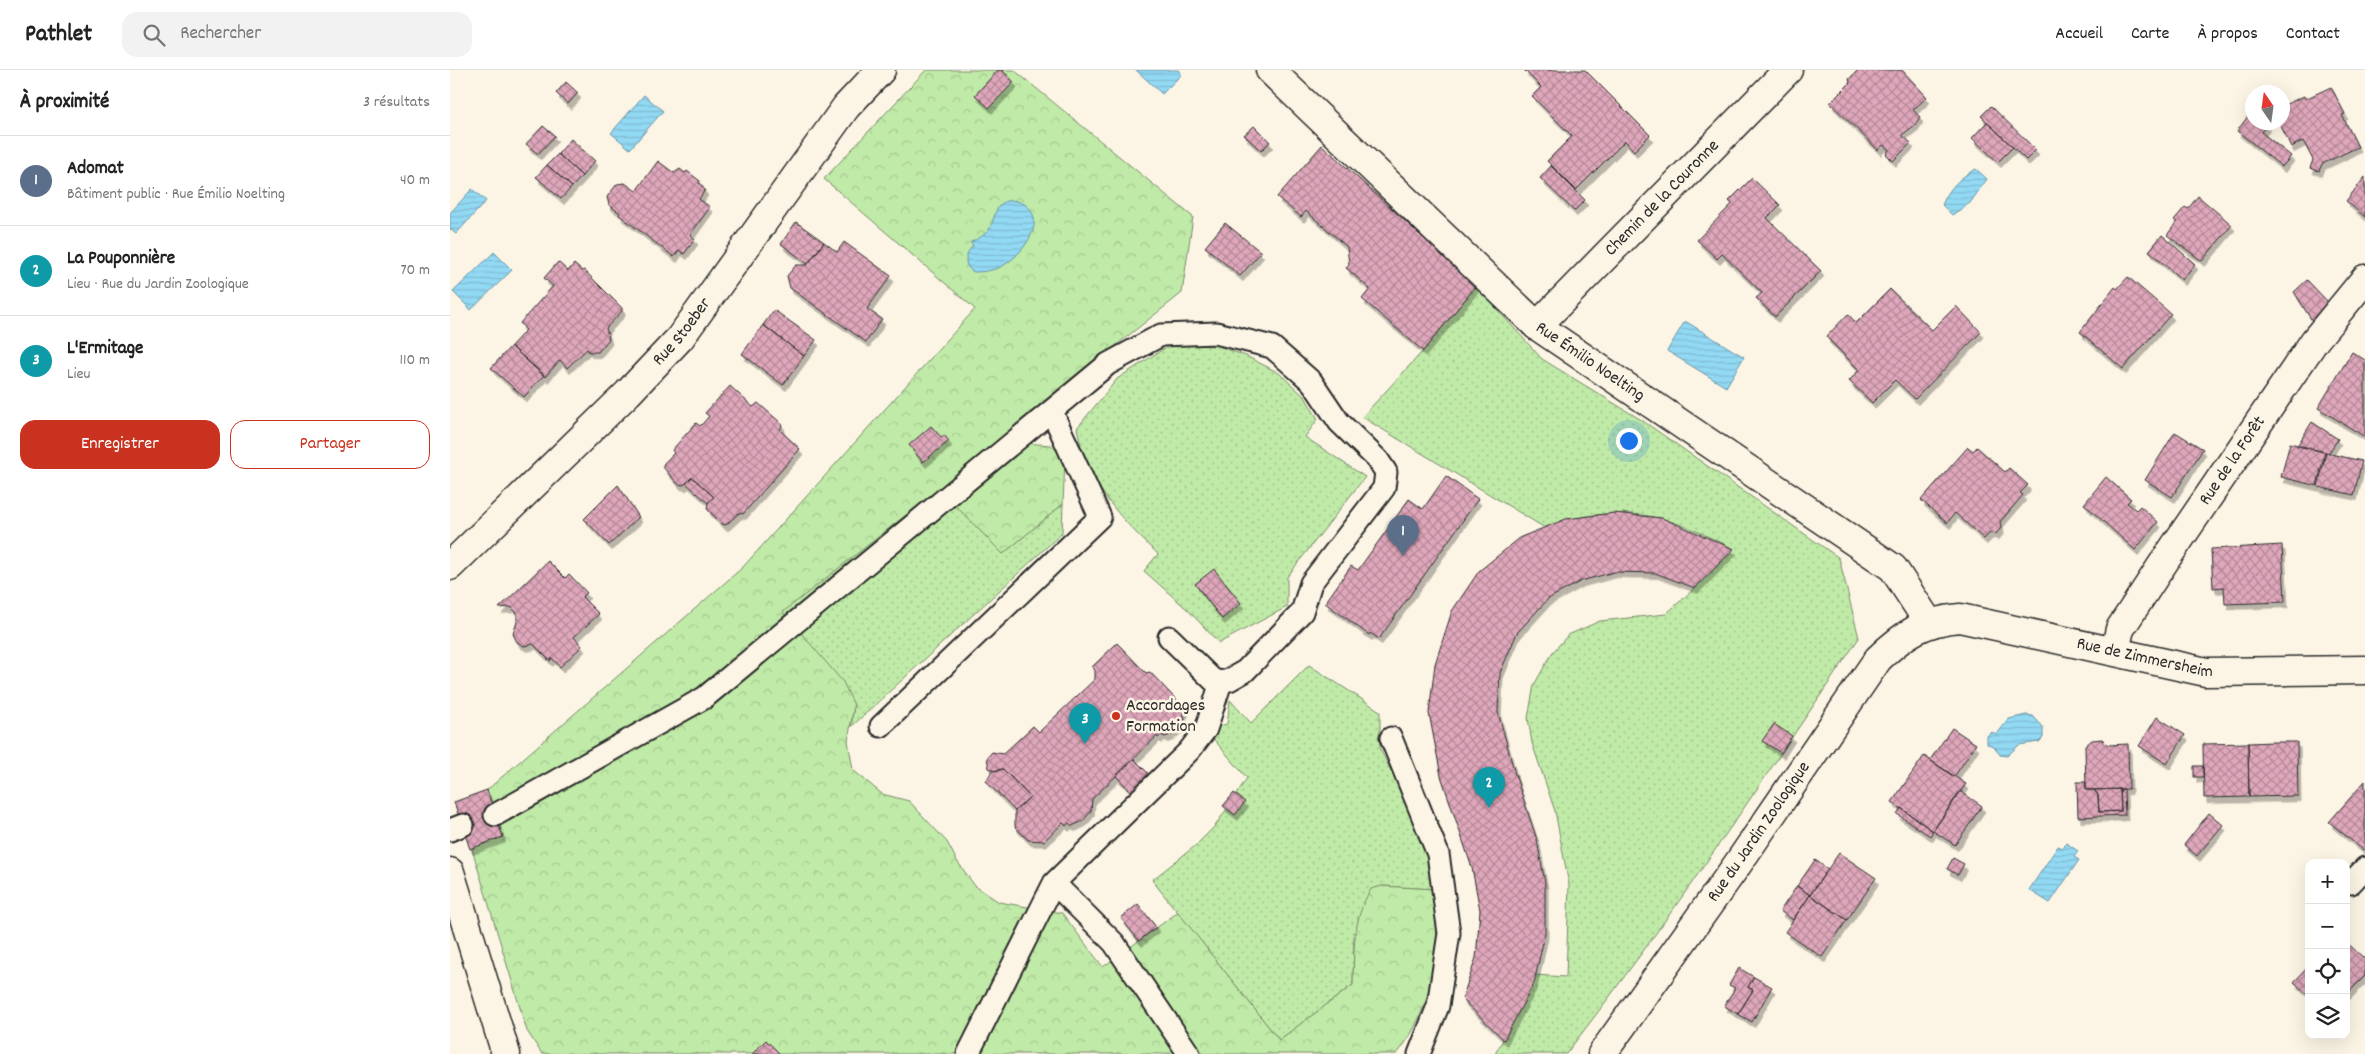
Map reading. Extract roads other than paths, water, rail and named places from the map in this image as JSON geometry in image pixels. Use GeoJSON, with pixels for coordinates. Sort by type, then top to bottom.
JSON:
{"type":"FeatureCollection","features":[{"type":"Feature","properties":{"kind":"street","name":"Rue Stoeber"},"geometry":{"type":"LineString","coordinates":[[450,566],[628,393],[680,338],[846,107],[881,70]]}},
{"type":"Feature","properties":{"kind":"street","name":"Rue Émilio Noelting"},"geometry":{"type":"LineString","coordinates":[[1270,70],[1538,326],[1893,568],[1929,623]]}},
{"type":"Feature","properties":{"kind":"street","name":"Chemin de la Couronne"},"geometry":{"type":"LineString","coordinates":[[1538,326],[1788,70]]}},
{"type":"Feature","properties":{"kind":"street","name":"Rue de la Forêt"},"geometry":{"type":"LineString","coordinates":[[2115,650],[2120,629],[2161,567],[2315,340],[2365,279]]}},
{"type":"Feature","properties":{"kind":"street","name":"Rue de Zimmersheim"},"geometry":{"type":"LineString","coordinates":[[1929,623],[1943,620],[1973,620],[2115,650],[2158,662],[2206,672],[2365,670]]}},
{"type":"Feature","properties":{"kind":"street","name":"Rue du Jardin Zoologique"},"geometry":{"type":"LineString","coordinates":[[1602,1054],[1737,865],[1878,659],[1898,640],[1911,631],[1929,623]]}},
{"type":"Feature","properties":{"kind":"street"},"geometry":{"type":"LineString","coordinates":[[450,872],[506,1054]]}},
{"type":"Feature","properties":{"kind":"lane"},"geometry":{"type":"LineString","coordinates":[[495,815],[704,698],[1108,364],[1161,335],[1216,333],[1272,347],[1312,382],[1338,422],[1378,460],[1386,472],[1384,488],[1311,583],[1302,612],[1244,671],[1229,680],[1221,682],[1213,680],[1169,637]]}},
{"type":"Feature","properties":{"kind":"lane"},"geometry":{"type":"LineString","coordinates":[[881,726],[1100,517],[1052,412]]}},
{"type":"Feature","properties":{"kind":"lane"},"geometry":{"type":"LineString","coordinates":[[968,1054],[1054,882],[1188,751],[1206,729],[1221,682]]}},
{"type":"Feature","properties":{"kind":"lane"},"geometry":{"type":"LineString","coordinates":[[1391,738],[1438,854],[1449,933],[1438,1006],[1419,1054]]}},
{"type":"Feature","properties":{"kind":"lane"},"geometry":{"type":"LineString","coordinates":[[1054,882],[1114,943],[1189,1054]]}},
{"type":"Feature","properties":{"kind":"water"},"geometry":{"type":"Polygon","coordinates":[[[1136,70],[1178,70],[1182,74],[1162,94],[1136,70]]]}},
{"type":"Feature","properties":{"kind":"water"},"geometry":{"type":"Polygon","coordinates":[[[644,95],[663,111],[630,149],[611,133],[644,95]]]}},
{"type":"Feature","properties":{"kind":"water"},"geometry":{"type":"Polygon","coordinates":[[[1976,169],[1987,179],[1970,203],[1952,215],[1942,205],[1948,193],[1965,176],[1976,169]]]}},
{"type":"Feature","properties":{"kind":"water"},"geometry":{"type":"Polygon","coordinates":[[[472,189],[486,201],[456,234],[450,229],[450,213],[472,189]]]}},
{"type":"Feature","properties":{"kind":"water"},"geometry":{"type":"Polygon","coordinates":[[[1006,201],[1023,203],[1028,207],[1033,214],[1033,231],[1024,247],[1004,265],[982,272],[974,272],[966,264],[966,256],[973,246],[971,242],[988,231],[998,207],[1006,201]]]}},
{"type":"Feature","properties":{"kind":"water"},"geometry":{"type":"Polygon","coordinates":[[[494,252],[512,270],[471,310],[453,292],[494,252]]]}},
{"type":"Feature","properties":{"kind":"water"},"geometry":{"type":"Polygon","coordinates":[[[1685,321],[1744,357],[1726,387],[1667,351],[1685,321]]]}},
{"type":"Feature","properties":{"kind":"water"},"geometry":{"type":"Polygon","coordinates":[[[2026,715],[2033,716],[2043,727],[2043,738],[2039,742],[2019,745],[2007,756],[2000,755],[1994,746],[1987,744],[1987,736],[1991,732],[1997,734],[2009,719],[2026,715]]]}},
{"type":"Feature","properties":{"kind":"water"},"geometry":{"type":"Polygon","coordinates":[[[2066,843],[2078,851],[2074,857],[2079,860],[2050,903],[2029,890],[2058,846],[2063,848],[2066,843]]]}},
{"type":"Feature","properties":{"kind":"place","name":"Adomat"},"geometry":{"type":"Point","coordinates":[1403,556]}},
{"type":"Feature","properties":{"kind":"place","name":"Accordages Formation"},"geometry":{"type":"Point","coordinates":[1116,716]}},
{"type":"Feature","properties":{"kind":"place","name":"L'Ermitage"},"geometry":{"type":"Point","coordinates":[1085,744]}},
{"type":"Feature","properties":{"kind":"place","name":"La Pouponnière"},"geometry":{"type":"Point","coordinates":[1489,808]}}]}
